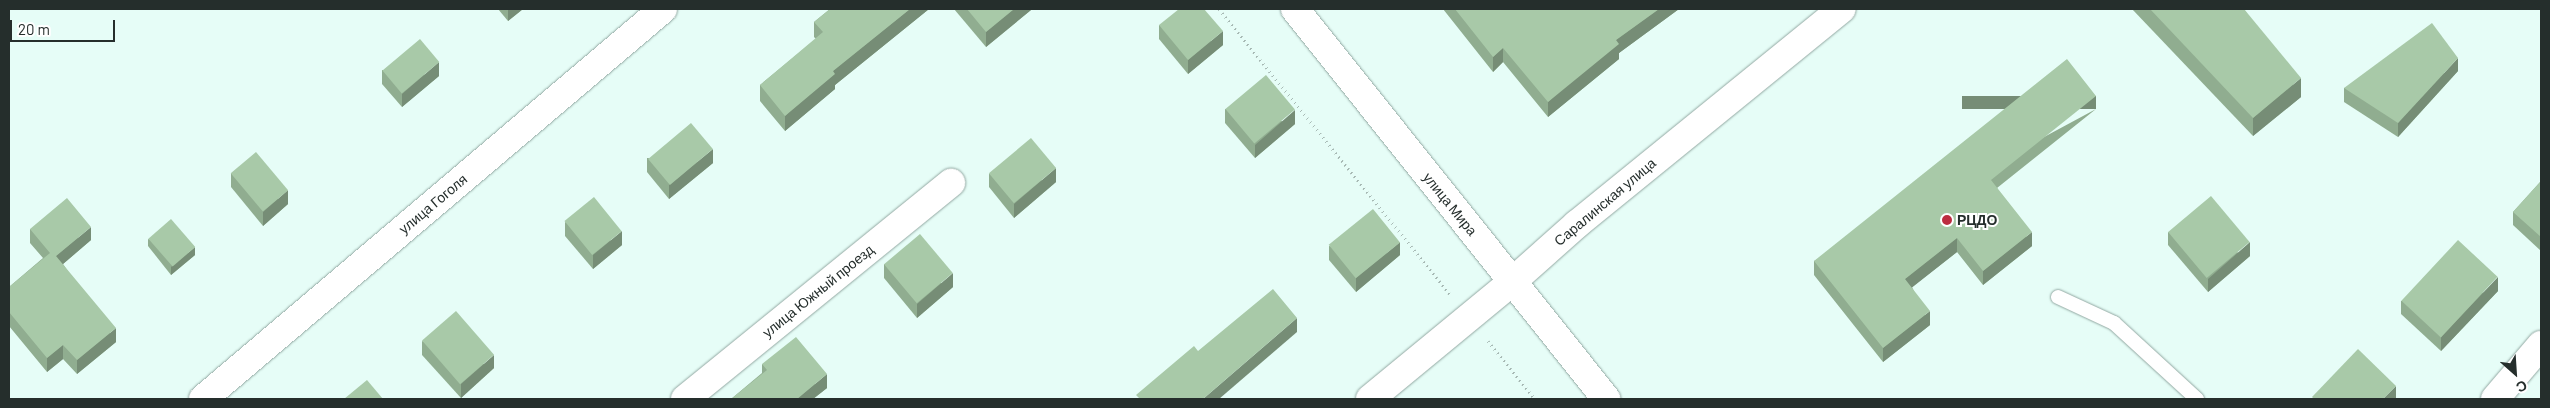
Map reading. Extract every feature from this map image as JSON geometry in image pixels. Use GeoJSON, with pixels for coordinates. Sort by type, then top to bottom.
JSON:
{"type":"FeatureCollection","features":[{"type":"Feature","properties":{"kind":"street","name":"улица Гоголя"},"geometry":{"type":"LineString","coordinates":[[203,399],[663,9]]}},
{"type":"Feature","properties":{"kind":"street","name":"улица Мира"},"geometry":{"type":"LineString","coordinates":[[1294,9],[1606,399]]}},
{"type":"Feature","properties":{"kind":"street","name":"Саралинская улица"},"geometry":{"type":"LineString","coordinates":[[1370,399],[1470,318],[1576,224],[1842,9]]}},
{"type":"Feature","properties":{"kind":"street","name":"улица Южный проезд"},"geometry":{"type":"LineString","coordinates":[[685,399],[951,183]]}},
{"type":"Feature","properties":{"kind":"street"},"geometry":{"type":"LineString","coordinates":[[2495,399],[2541,345]]}},
{"type":"Feature","properties":{"kind":"lane"},"geometry":{"type":"LineString","coordinates":[[2058,297],[2114,323],[2197,399]]}},
{"type":"Feature","properties":{"kind":"path"},"geometry":{"type":"LineString","coordinates":[[1219,9],[1535,399]]}},
{"type":"Feature","properties":{"kind":"building"},"geometry":{"type":"Polygon","coordinates":[[[830,9],[910,9],[833,71],[835,74],[785,116],[760,85],[823,32],[814,22],[830,9]]]}},
{"type":"Feature","properties":{"kind":"building"},"geometry":{"type":"Polygon","coordinates":[[[967,9],[1014,9],[986,32],[967,9]]]}},
{"type":"Feature","properties":{"kind":"building"},"geometry":{"type":"Polygon","coordinates":[[[1179,9],[1204,9],[1223,31],[1188,60],[1159,25],[1179,9]]]}},
{"type":"Feature","properties":{"kind":"building"},"geometry":{"type":"Polygon","coordinates":[[[1455,9],[1659,9],[1616,40],[1619,44],[1548,102],[1503,48],[1493,57],[1455,9]]]}},
{"type":"Feature","properties":{"kind":"building"},"geometry":{"type":"Polygon","coordinates":[[[2150,9],[2244,9],[2301,78],[2253,118],[2150,9]]]}},
{"type":"Feature","properties":{"kind":"building"},"geometry":{"type":"Polygon","coordinates":[[[2432,23],[2458,58],[2398,123],[2344,88],[2432,23]]]}},
{"type":"Feature","properties":{"kind":"building"},"geometry":{"type":"Polygon","coordinates":[[[420,39],[439,62],[402,93],[382,70],[420,39]]]}},
{"type":"Feature","properties":{"kind":"building","name":"РЦДО"},"geometry":{"type":"Polygon","coordinates":[[[2067,59],[2096,96],[1991,180],[2032,232],[1983,271],[1957,238],[1905,279],[1930,311],[1883,348],[1814,261],[2067,59]]]}},
{"type":"Feature","properties":{"kind":"building"},"geometry":{"type":"Polygon","coordinates":[[[1266,75],[1295,109],[1254,144],[1225,109],[1266,75]]]}},
{"type":"Feature","properties":{"kind":"building"},"geometry":{"type":"Polygon","coordinates":[[[691,123],[713,149],[670,185],[648,159],[691,123]]]}},
{"type":"Feature","properties":{"kind":"building"},"geometry":{"type":"Polygon","coordinates":[[[1031,138],[1056,168],[1014,203],[989,173],[1031,138]]]}},
{"type":"Feature","properties":{"kind":"building"},"geometry":{"type":"Polygon","coordinates":[[[256,152],[288,190],[263,212],[231,173],[256,152]]]}},
{"type":"Feature","properties":{"kind":"building"},"geometry":{"type":"Polygon","coordinates":[[[2541,181],[2541,237],[2513,212],[2541,181]]]}},
{"type":"Feature","properties":{"kind":"building"},"geometry":{"type":"Polygon","coordinates":[[[2211,196],[2250,242],[2207,278],[2168,232],[2211,196]]]}},
{"type":"Feature","properties":{"kind":"building"},"geometry":{"type":"Polygon","coordinates":[[[594,197],[622,231],[592,255],[564,221],[594,197]]]}},
{"type":"Feature","properties":{"kind":"building"},"geometry":{"type":"Polygon","coordinates":[[[67,198],[91,227],[56,256],[116,328],[77,360],[63,345],[47,358],[9,312],[9,287],[50,253],[30,229],[67,198]]]}},
{"type":"Feature","properties":{"kind":"building"},"geometry":{"type":"Polygon","coordinates":[[[1373,209],[1400,242],[1356,278],[1329,245],[1373,209]]]}},
{"type":"Feature","properties":{"kind":"building"},"geometry":{"type":"Polygon","coordinates":[[[171,219],[195,247],[173,267],[148,239],[171,219]]]}},
{"type":"Feature","properties":{"kind":"building"},"geometry":{"type":"Polygon","coordinates":[[[920,234],[953,273],[917,303],[884,264],[920,234]]]}},
{"type":"Feature","properties":{"kind":"building"},"geometry":{"type":"Polygon","coordinates":[[[2458,240],[2497,277],[2441,338],[2401,301],[2458,240]]]}},
{"type":"Feature","properties":{"kind":"building"},"geometry":{"type":"Polygon","coordinates":[[[1273,289],[1297,318],[1203,399],[1140,399],[1136,395],[1194,346],[1198,351],[1273,289]]]}},
{"type":"Feature","properties":{"kind":"building"},"geometry":{"type":"Polygon","coordinates":[[[456,311],[494,355],[460,384],[422,341],[456,311]]]}},
{"type":"Feature","properties":{"kind":"building"},"geometry":{"type":"Polygon","coordinates":[[[796,337],[827,374],[797,399],[731,399],[767,370],[762,364],[796,337]]]}},
{"type":"Feature","properties":{"kind":"building"},"geometry":{"type":"Polygon","coordinates":[[[2358,349],[2396,386],[2383,399],[2314,399],[2312,397],[2358,349]]]}},
{"type":"Feature","properties":{"kind":"building"},"geometry":{"type":"Polygon","coordinates":[[[367,380],[383,399],[344,399],[367,380]]]}},
{"type":"Feature","properties":{"kind":"place","name":"РЦДО"},"geometry":{"type":"Point","coordinates":[1947,220]}}]}
